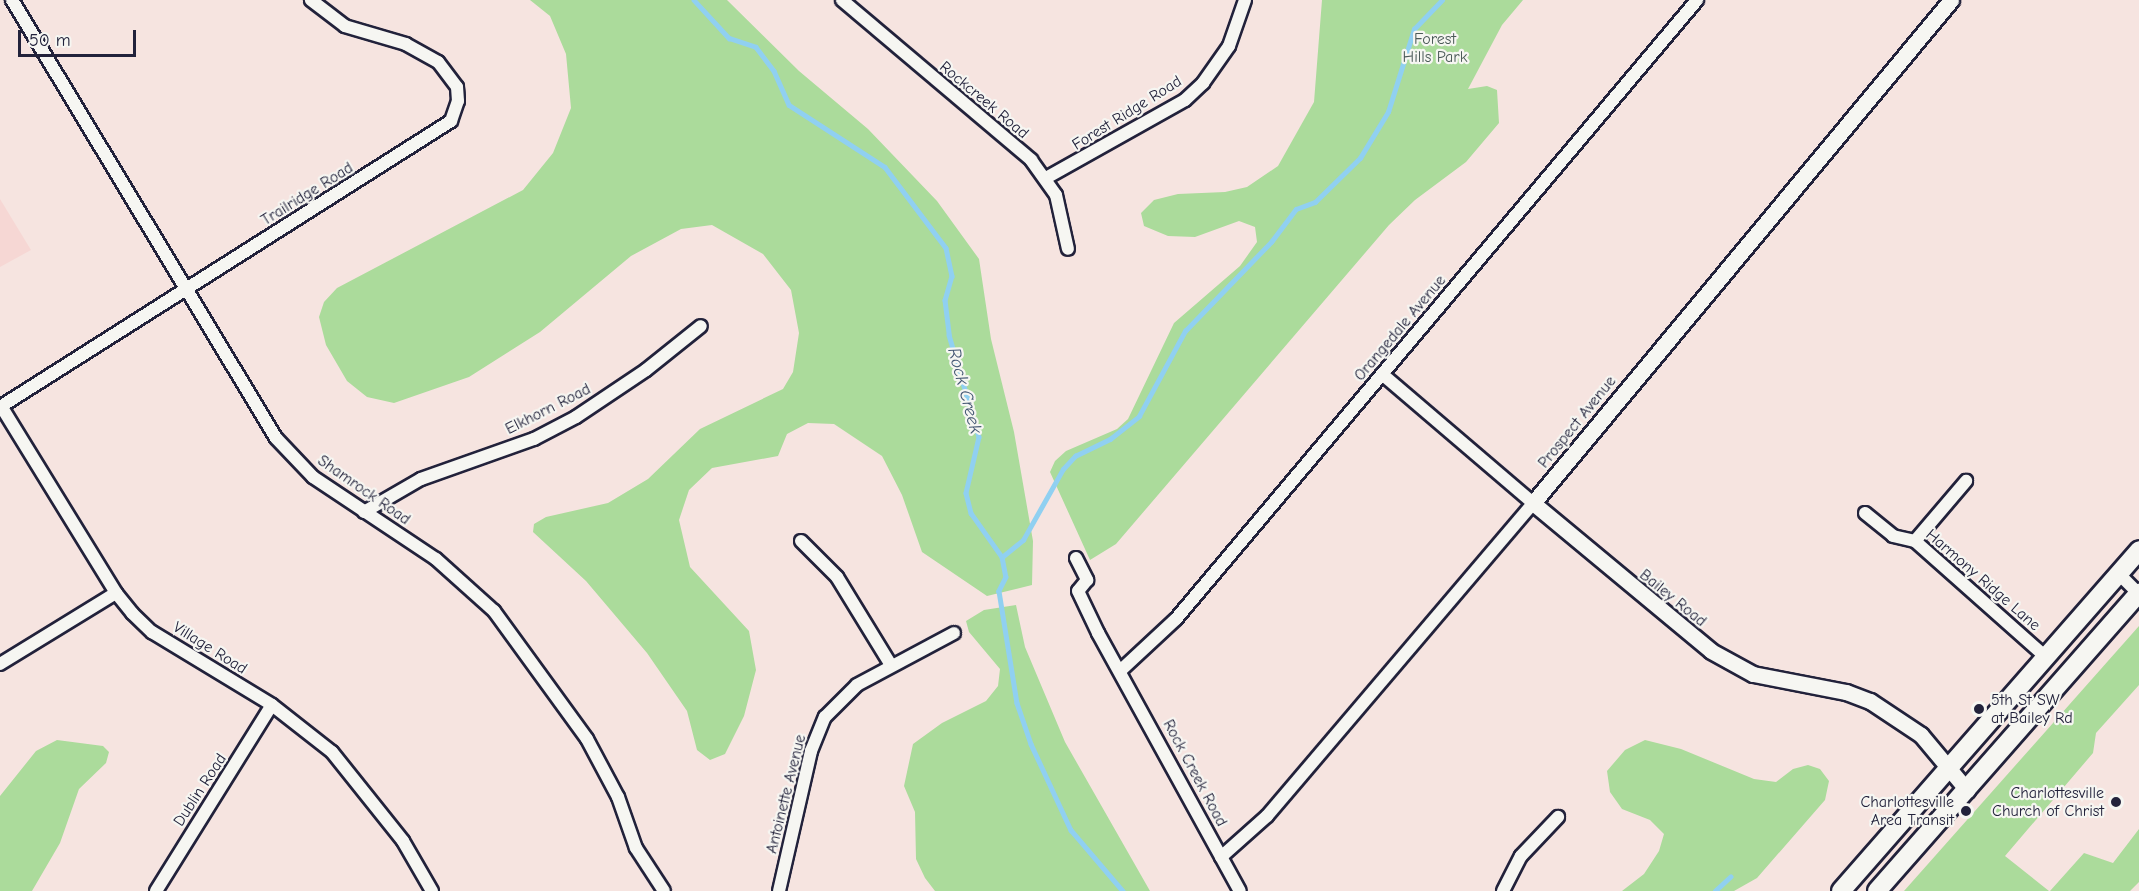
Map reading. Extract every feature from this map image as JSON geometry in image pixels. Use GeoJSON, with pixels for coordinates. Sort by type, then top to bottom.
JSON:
{"type":"FeatureCollection","features":[{"type":"Feature","properties":{"kind":"main road"},"geometry":{"type":"LineString","coordinates":[[1841,891],[2139,550]]}},
{"type":"Feature","properties":{"kind":"main road"},"geometry":{"type":"LineString","coordinates":[[1877,891],[2139,594]]}},
{"type":"Feature","properties":{"kind":"street","name":"Shamrock Road"},"geometry":{"type":"LineString","coordinates":[[12,0],[276,438],[313,477],[466,583],[525,649],[592,748],[618,797],[636,848],[664,891]]}},
{"type":"Feature","properties":{"kind":"street","name":"Trailridge Road"},"geometry":{"type":"LineString","coordinates":[[0,407],[443,130],[456,110],[457,87],[438,62],[406,44],[345,26],[311,0]]}},
{"type":"Feature","properties":{"kind":"street","name":"Rockcreek Road"},"geometry":{"type":"LineString","coordinates":[[842,0],[1023,153],[1046,178],[1063,215],[1068,249]]}},
{"type":"Feature","properties":{"kind":"street","name":"Forest Ridge Road"},"geometry":{"type":"LineString","coordinates":[[1046,178],[1185,100],[1203,83],[1229,46],[1245,0]]}},
{"type":"Feature","properties":{"kind":"street","name":"Orangedale Avenue"},"geometry":{"type":"LineString","coordinates":[[1120,671],[1176,619],[1697,0]]}},
{"type":"Feature","properties":{"kind":"street","name":"Prospect Avenue"},"geometry":{"type":"LineString","coordinates":[[1221,857],[1267,816],[1533,503],[1951,0]]}},
{"type":"Feature","properties":{"kind":"street","name":"Elkhorn Road"},"geometry":{"type":"LineString","coordinates":[[364,512],[421,479],[534,439],[576,417],[646,370],[701,326]]}},
{"type":"Feature","properties":{"kind":"street","name":"Bailey Road"},"geometry":{"type":"LineString","coordinates":[[1383,375],[1711,651],[1753,674],[1846,692],[1870,701],[1921,735],[1967,790]]}},
{"type":"Feature","properties":{"kind":"street","name":"Village Road"},"geometry":{"type":"LineString","coordinates":[[0,407],[116,593],[152,632],[272,705],[339,760],[403,841],[432,891]]}},
{"type":"Feature","properties":{"kind":"street"},"geometry":{"type":"LineString","coordinates":[[1915,542],[1966,482]]}},
{"type":"Feature","properties":{"kind":"street","name":"Harmony Ridge Lane"},"geometry":{"type":"LineString","coordinates":[[1865,513],[1893,536],[1915,542],[2047,658]]}},
{"type":"Feature","properties":{"kind":"street"},"geometry":{"type":"LineString","coordinates":[[801,542],[837,577],[891,666]]}},
{"type":"Feature","properties":{"kind":"street"},"geometry":{"type":"LineString","coordinates":[[1076,558],[1087,580],[1078,591],[1120,671]]}},
{"type":"Feature","properties":{"kind":"street"},"geometry":{"type":"LineString","coordinates":[[2119,574],[2139,594]]}},
{"type":"Feature","properties":{"kind":"street"},"geometry":{"type":"LineString","coordinates":[[0,664],[116,593]]}},
{"type":"Feature","properties":{"kind":"street","name":"Antoinette Avenue"},"geometry":{"type":"LineString","coordinates":[[779,891],[818,730],[840,700],[891,666],[954,633]]}},
{"type":"Feature","properties":{"kind":"street","name":"Rock Creek Road"},"geometry":{"type":"LineString","coordinates":[[1120,671],[1240,891]]}},
{"type":"Feature","properties":{"kind":"street","name":"Dublin Road"},"geometry":{"type":"LineString","coordinates":[[156,891],[272,705]]}},
{"type":"Feature","properties":{"kind":"street"},"geometry":{"type":"LineString","coordinates":[[1503,891],[1521,856],[1558,817]]}},
{"type":"Feature","properties":{"kind":"shaded area"},"geometry":{"type":"Polygon","coordinates":[[[0,199],[31,250],[0,267],[0,199]]]}},
{"type":"Feature","properties":{"kind":"green space"},"geometry":{"type":"Polygon","coordinates":[[[530,0],[727,0],[799,71],[868,129],[937,201],[979,259],[991,339],[1014,432],[1033,541],[1032,585],[987,596],[922,552],[902,495],[882,456],[834,424],[808,423],[787,434],[778,456],[712,468],[689,490],[679,520],[690,567],[749,631],[756,670],[744,716],[725,754],[710,760],[697,750],[687,711],[647,653],[586,581],[533,532],[534,524],[546,517],[608,503],[648,479],[700,429],[783,389],[793,372],[799,333],[791,290],[763,254],[712,225],[681,229],[631,256],[540,332],[469,377],[394,403],[367,397],[347,381],[326,345],[319,317],[324,302],[337,288],[523,190],[553,153],[571,108],[566,54],[550,16],[530,0]]]}},
{"type":"Feature","properties":{"kind":"green space","name":"Forest Hills Park"},"geometry":{"type":"Polygon","coordinates":[[[1322,0],[1523,0],[1502,25],[1468,89],[1487,86],[1497,90],[1499,123],[1466,162],[1415,200],[1389,225],[1116,544],[1090,560],[1050,472],[1055,461],[1066,451],[1117,429],[1128,419],[1174,323],[1240,266],[1257,242],[1255,227],[1239,221],[1195,237],[1168,236],[1144,226],[1141,213],[1154,200],[1178,194],[1225,192],[1247,187],[1278,166],[1314,102],[1322,0]]]}},
{"type":"Feature","properties":{"kind":"green space"},"geometry":{"type":"Polygon","coordinates":[[[1016,605],[1025,647],[1065,742],[1150,891],[935,891],[925,878],[916,859],[915,812],[904,786],[913,744],[942,723],[986,701],[998,686],[1000,669],[969,632],[966,621],[984,610],[1016,605]]]}},
{"type":"Feature","properties":{"kind":"green space"},"geometry":{"type":"Polygon","coordinates":[[[2139,626],[2139,685],[2096,733],[2093,753],[2005,856],[2049,891],[1904,891],[2139,626]]]}},
{"type":"Feature","properties":{"kind":"green space"},"geometry":{"type":"Polygon","coordinates":[[[57,740],[103,746],[109,752],[106,763],[79,789],[60,843],[32,891],[0,891],[0,796],[36,751],[57,740]]]}},
{"type":"Feature","properties":{"kind":"green space"},"geometry":{"type":"Polygon","coordinates":[[[1645,740],[1681,749],[1754,779],[1776,782],[1793,769],[1808,765],[1820,769],[1829,781],[1825,800],[1757,878],[1734,891],[1622,891],[1644,874],[1659,851],[1664,834],[1650,820],[1622,809],[1610,792],[1607,771],[1625,750],[1645,740]]]}},
{"type":"Feature","properties":{"kind":"green space"},"geometry":{"type":"Polygon","coordinates":[[[2139,829],[2139,882],[2130,891],[2050,891],[2084,853],[2113,863],[2139,829]]]}},
{"type":"Feature","properties":{"kind":"waterway","name":"Rock Creek"},"geometry":{"type":"LineString","coordinates":[[694,0],[729,38],[756,47],[774,71],[789,105],[885,167],[946,248],[952,276],[945,300],[949,335],[979,437],[966,493],[971,513],[1002,557],[1006,577],[999,591],[1017,703],[1031,744],[1071,830],[1123,891]]}},
{"type":"Feature","properties":{"kind":"waterway"},"geometry":{"type":"LineString","coordinates":[[1002,557],[1023,540],[1063,469],[1075,456],[1110,439],[1139,416],[1185,331],[1271,242],[1296,209],[1315,202],[1360,158],[1388,112],[1414,29],[1442,0]]}},
{"type":"Feature","properties":{"kind":"waterway"},"geometry":{"type":"LineString","coordinates":[[1715,891],[1730,877]]}},
{"type":"Feature","properties":{"kind":"place","name":"5th St SW at Bailey Rd"},"geometry":{"type":"Point","coordinates":[1979,709]}},
{"type":"Feature","properties":{"kind":"place","name":"Charlottesville Church of Christ"},"geometry":{"type":"Point","coordinates":[2116,802]}},
{"type":"Feature","properties":{"kind":"place","name":"Charlottesville Area Transit"},"geometry":{"type":"Point","coordinates":[1966,811]}}]}
